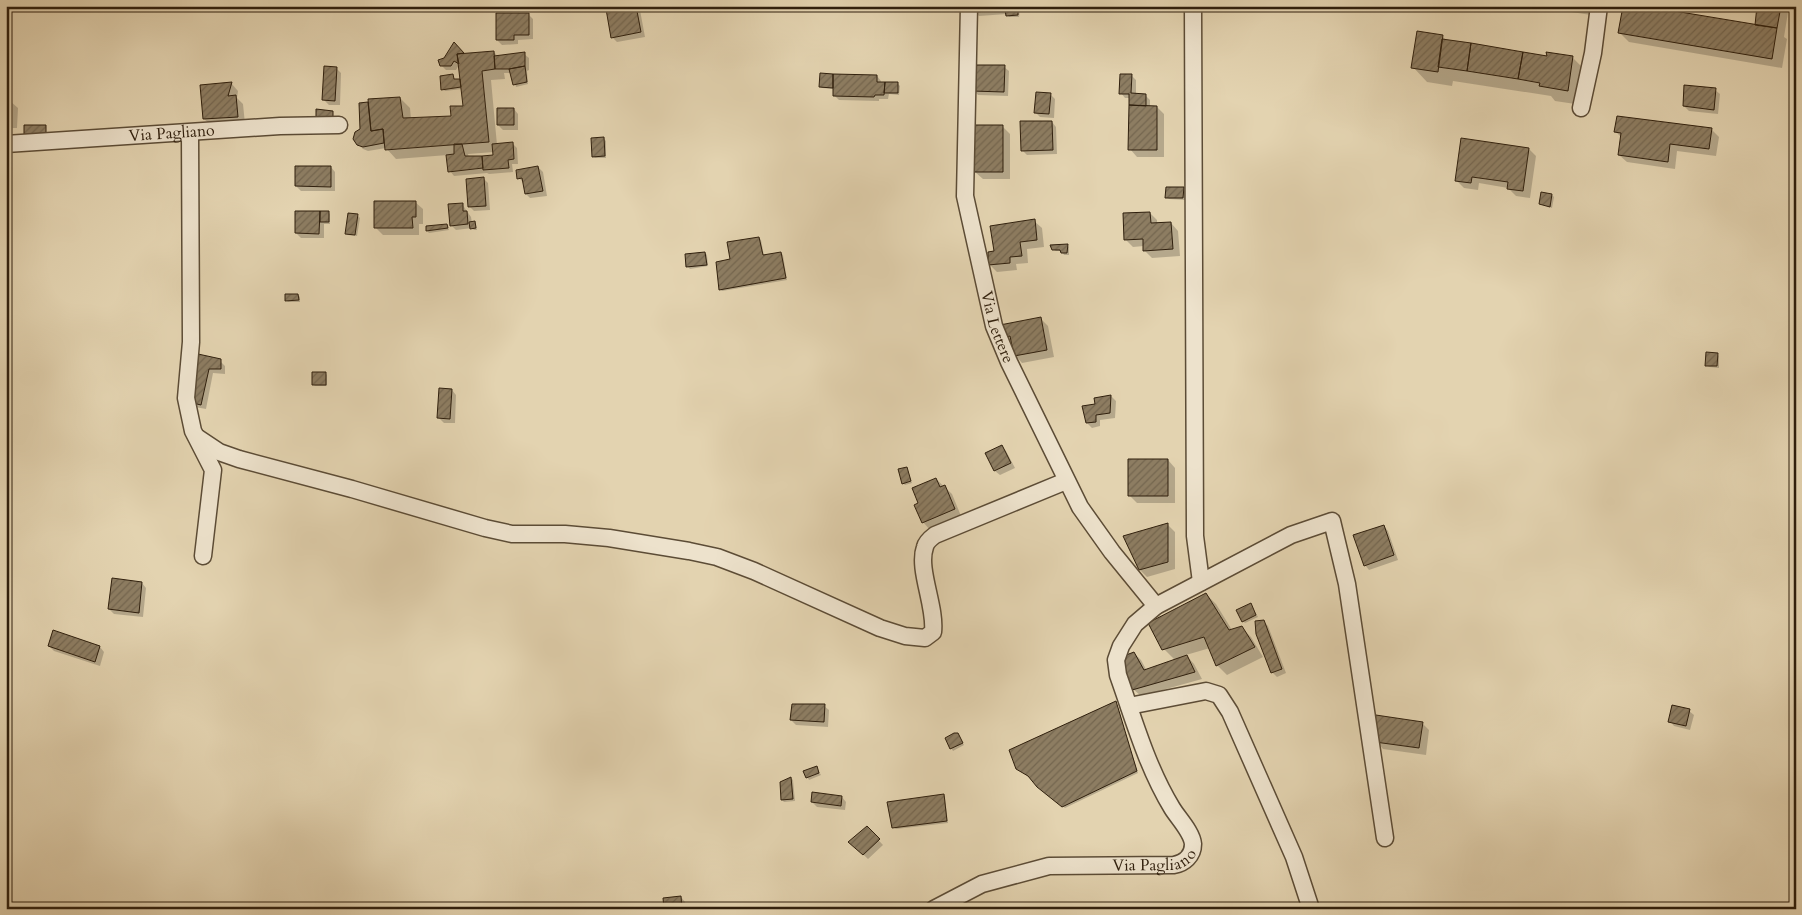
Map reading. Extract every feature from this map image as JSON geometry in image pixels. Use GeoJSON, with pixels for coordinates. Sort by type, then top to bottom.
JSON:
{"type":"FeatureCollection","features":[{"type":"Feature","properties":{"kind":"street","name":"Via Lettere"},"geometry":{"type":"LineString","coordinates":[[969,6],[965,196],[994,326],[1080,507],[1106,545],[1156,606]]}},
{"type":"Feature","properties":{"kind":"street"},"geometry":{"type":"LineString","coordinates":[[1193,6],[1195,536],[1201,582]]}},
{"type":"Feature","properties":{"kind":"street"},"geometry":{"type":"LineString","coordinates":[[1581,108],[1593,53],[1599,6]]}},
{"type":"Feature","properties":{"kind":"street","name":"Via Pagliano"},"geometry":{"type":"LineString","coordinates":[[6,144],[280,126],[339,125]]}},
{"type":"Feature","properties":{"kind":"street"},"geometry":{"type":"LineString","coordinates":[[190,133],[191,342],[186,398],[194,431],[213,470],[203,556]]}},
{"type":"Feature","properties":{"kind":"street"},"geometry":{"type":"LineString","coordinates":[[198,438],[219,452],[239,460],[485,528],[512,534],[565,534],[609,538],[717,557],[754,571],[880,628],[905,636],[925,638],[933,632],[934,621],[922,560],[925,545],[935,535],[1066,481]]}},
{"type":"Feature","properties":{"kind":"street","name":"Via Pagliano"},"geometry":{"type":"LineString","coordinates":[[934,909],[982,884],[1049,866],[1174,865],[1185,861],[1192,850],[1192,838],[1151,769],[1118,675],[1116,660],[1121,646],[1136,624],[1156,606],[1291,535],[1332,521],[1347,584],[1385,838]]}},
{"type":"Feature","properties":{"kind":"street"},"geometry":{"type":"LineString","coordinates":[[1129,706],[1206,691],[1219,695],[1230,712],[1294,858],[1312,909]]}},
{"type":"Feature","properties":{"kind":"building"},"geometry":{"type":"Polygon","coordinates":[[[636,6],[641,32],[611,38],[606,9],[636,6]]]}},
{"type":"Feature","properties":{"kind":"building"},"geometry":{"type":"Polygon","coordinates":[[[972,6],[1007,6],[1007,10],[973,12],[972,6]]]}},
{"type":"Feature","properties":{"kind":"building"},"geometry":{"type":"Polygon","coordinates":[[[1007,6],[1018,6],[1018,15],[1006,16],[1005,10],[1007,10],[1007,6]]]}},
{"type":"Feature","properties":{"kind":"building"},"geometry":{"type":"Polygon","coordinates":[[[1623,6],[1644,6],[1777,28],[1772,59],[1618,33],[1623,6]]]}},
{"type":"Feature","properties":{"kind":"building"},"geometry":{"type":"Polygon","coordinates":[[[1757,6],[1781,6],[1777,28],[1755,25],[1757,6]]]}},
{"type":"Feature","properties":{"kind":"building"},"geometry":{"type":"Polygon","coordinates":[[[496,13],[529,13],[529,35],[514,35],[514,40],[496,40],[496,13]]]}},
{"type":"Feature","properties":{"kind":"building"},"geometry":{"type":"Polygon","coordinates":[[[1417,31],[1443,35],[1438,72],[1411,68],[1417,31]]]}},
{"type":"Feature","properties":{"kind":"building"},"geometry":{"type":"Polygon","coordinates":[[[1442,39],[1471,43],[1467,71],[1438,67],[1442,39]]]}},
{"type":"Feature","properties":{"kind":"building"},"geometry":{"type":"Polygon","coordinates":[[[454,42],[464,53],[457,54],[459,64],[454,61],[451,66],[440,66],[438,60],[444,58],[454,42]]]}},
{"type":"Feature","properties":{"kind":"building"},"geometry":{"type":"Polygon","coordinates":[[[1471,43],[1523,52],[1518,79],[1467,71],[1471,43]]]}},
{"type":"Feature","properties":{"kind":"building"},"geometry":{"type":"Polygon","coordinates":[[[494,51],[495,69],[482,71],[489,142],[385,150],[383,129],[371,131],[368,99],[400,97],[403,118],[451,116],[450,106],[463,106],[457,54],[494,51]]]}},
{"type":"Feature","properties":{"kind":"building"},"geometry":{"type":"Polygon","coordinates":[[[525,52],[525,66],[495,69],[494,56],[525,52]]]}},
{"type":"Feature","properties":{"kind":"building"},"geometry":{"type":"Polygon","coordinates":[[[1523,52],[1547,56],[1546,52],[1573,56],[1568,91],[1539,86],[1540,83],[1518,79],[1523,52]]]}},
{"type":"Feature","properties":{"kind":"building"},"geometry":{"type":"Polygon","coordinates":[[[973,65],[1005,65],[1004,92],[972,91],[973,65]]]}},
{"type":"Feature","properties":{"kind":"building"},"geometry":{"type":"Polygon","coordinates":[[[324,66],[337,67],[335,101],[322,100],[324,66]]]}},
{"type":"Feature","properties":{"kind":"building"},"geometry":{"type":"Polygon","coordinates":[[[525,66],[527,82],[513,85],[509,69],[525,66]]]}},
{"type":"Feature","properties":{"kind":"building"},"geometry":{"type":"Polygon","coordinates":[[[820,73],[833,74],[833,88],[819,87],[820,73]]]}},
{"type":"Feature","properties":{"kind":"building"},"geometry":{"type":"Polygon","coordinates":[[[453,74],[454,79],[460,79],[461,87],[441,90],[440,76],[453,74]]]}},
{"type":"Feature","properties":{"kind":"building"},"geometry":{"type":"Polygon","coordinates":[[[833,74],[877,75],[877,82],[885,82],[884,95],[875,95],[874,97],[833,96],[833,74]]]}},
{"type":"Feature","properties":{"kind":"building"},"geometry":{"type":"Polygon","coordinates":[[[1120,74],[1132,74],[1131,93],[1146,94],[1146,106],[1129,105],[1129,94],[1119,94],[1120,74]]]}},
{"type":"Feature","properties":{"kind":"building"},"geometry":{"type":"Polygon","coordinates":[[[232,82],[228,96],[236,95],[238,117],[203,119],[200,85],[232,82]]]}},
{"type":"Feature","properties":{"kind":"building"},"geometry":{"type":"Polygon","coordinates":[[[885,82],[898,82],[898,93],[884,93],[885,82]]]}},
{"type":"Feature","properties":{"kind":"building"},"geometry":{"type":"Polygon","coordinates":[[[1684,85],[1716,88],[1714,110],[1683,106],[1684,85]]]}},
{"type":"Feature","properties":{"kind":"building"},"geometry":{"type":"Polygon","coordinates":[[[1036,92],[1051,93],[1049,114],[1034,113],[1036,92]]]}},
{"type":"Feature","properties":{"kind":"building"},"geometry":{"type":"Polygon","coordinates":[[[6,99],[11,99],[10,121],[6,121],[6,99]]]}},
{"type":"Feature","properties":{"kind":"building"},"geometry":{"type":"Polygon","coordinates":[[[368,102],[371,131],[383,129],[384,143],[363,147],[357,145],[353,139],[355,132],[360,129],[359,103],[368,102]]]}},
{"type":"Feature","properties":{"kind":"building"},"geometry":{"type":"Polygon","coordinates":[[[1129,105],[1157,106],[1157,150],[1128,150],[1129,105]]]}},
{"type":"Feature","properties":{"kind":"building"},"geometry":{"type":"Polygon","coordinates":[[[497,108],[514,108],[514,125],[497,125],[497,108]]]}},
{"type":"Feature","properties":{"kind":"building"},"geometry":{"type":"Polygon","coordinates":[[[316,109],[333,111],[333,117],[316,118],[316,109]]]}},
{"type":"Feature","properties":{"kind":"building"},"geometry":{"type":"Polygon","coordinates":[[[1617,116],[1712,128],[1709,149],[1670,144],[1668,162],[1618,155],[1621,133],[1614,132],[1617,116]]]}},
{"type":"Feature","properties":{"kind":"building"},"geometry":{"type":"Polygon","coordinates":[[[1020,121],[1052,121],[1053,150],[1021,151],[1020,121]]]}},
{"type":"Feature","properties":{"kind":"building"},"geometry":{"type":"Polygon","coordinates":[[[24,125],[46,125],[46,137],[24,137],[24,125]]]}},
{"type":"Feature","properties":{"kind":"building"},"geometry":{"type":"Polygon","coordinates":[[[974,125],[1003,125],[1003,172],[974,172],[974,125]]]}},
{"type":"Feature","properties":{"kind":"building"},"geometry":{"type":"Polygon","coordinates":[[[604,137],[605,156],[592,157],[591,138],[604,137]]]}},
{"type":"Feature","properties":{"kind":"building"},"geometry":{"type":"Polygon","coordinates":[[[1461,138],[1529,148],[1523,191],[1507,189],[1508,182],[1472,177],[1471,183],[1455,181],[1461,138]]]}},
{"type":"Feature","properties":{"kind":"building"},"geometry":{"type":"Polygon","coordinates":[[[513,142],[514,159],[508,160],[509,168],[483,170],[482,156],[493,155],[492,144],[513,142]]]}},
{"type":"Feature","properties":{"kind":"building"},"geometry":{"type":"Polygon","coordinates":[[[454,144],[462,144],[465,156],[482,156],[483,168],[448,172],[446,155],[454,154],[454,144]]]}},
{"type":"Feature","properties":{"kind":"building"},"geometry":{"type":"Polygon","coordinates":[[[295,166],[331,166],[331,187],[295,186],[295,166]]]}},
{"type":"Feature","properties":{"kind":"building"},"geometry":{"type":"Polygon","coordinates":[[[538,166],[543,191],[525,194],[522,178],[517,179],[516,170],[538,166]]]}},
{"type":"Feature","properties":{"kind":"building"},"geometry":{"type":"Polygon","coordinates":[[[484,177],[486,206],[468,207],[466,179],[484,177]]]}},
{"type":"Feature","properties":{"kind":"building"},"geometry":{"type":"Polygon","coordinates":[[[1166,187],[1184,187],[1183,198],[1165,198],[1166,187]]]}},
{"type":"Feature","properties":{"kind":"building"},"geometry":{"type":"Polygon","coordinates":[[[1541,192],[1552,194],[1550,207],[1539,204],[1541,192]]]}},
{"type":"Feature","properties":{"kind":"building"},"geometry":{"type":"Polygon","coordinates":[[[374,201],[416,201],[416,217],[412,217],[413,228],[374,228],[374,201]]]}},
{"type":"Feature","properties":{"kind":"building"},"geometry":{"type":"Polygon","coordinates":[[[463,203],[463,211],[467,211],[468,224],[450,226],[448,204],[463,203]]]}},
{"type":"Feature","properties":{"kind":"building"},"geometry":{"type":"Polygon","coordinates":[[[295,211],[320,211],[319,234],[295,233],[295,211]]]}},
{"type":"Feature","properties":{"kind":"building"},"geometry":{"type":"Polygon","coordinates":[[[320,211],[329,211],[329,222],[320,222],[320,211]]]}},
{"type":"Feature","properties":{"kind":"building"},"geometry":{"type":"Polygon","coordinates":[[[1150,212],[1151,223],[1171,222],[1173,249],[1143,251],[1143,239],[1124,240],[1123,213],[1150,212]]]}},
{"type":"Feature","properties":{"kind":"building"},"geometry":{"type":"Polygon","coordinates":[[[348,213],[358,214],[355,235],[345,234],[348,213]]]}},
{"type":"Feature","properties":{"kind":"building"},"geometry":{"type":"Polygon","coordinates":[[[1035,219],[1037,240],[1020,242],[1022,256],[1010,257],[1010,263],[988,265],[988,252],[994,251],[990,226],[1035,219]]]}},
{"type":"Feature","properties":{"kind":"building"},"geometry":{"type":"Polygon","coordinates":[[[475,221],[476,228],[470,229],[469,222],[475,221]]]}},
{"type":"Feature","properties":{"kind":"building"},"geometry":{"type":"Polygon","coordinates":[[[447,224],[448,228],[426,231],[426,226],[447,224]]]}},
{"type":"Feature","properties":{"kind":"building"},"geometry":{"type":"Polygon","coordinates":[[[759,237],[763,255],[781,252],[786,278],[719,290],[716,262],[730,259],[727,242],[759,237]]]}},
{"type":"Feature","properties":{"kind":"building"},"geometry":{"type":"Polygon","coordinates":[[[1068,244],[1067,253],[1061,253],[1060,250],[1052,250],[1050,245],[1068,244]]]}},
{"type":"Feature","properties":{"kind":"building"},"geometry":{"type":"Polygon","coordinates":[[[705,252],[707,265],[686,267],[685,254],[705,252]]]}},
{"type":"Feature","properties":{"kind":"building"},"geometry":{"type":"Polygon","coordinates":[[[285,294],[298,294],[299,300],[285,301],[285,294]]]}},
{"type":"Feature","properties":{"kind":"building"},"geometry":{"type":"Polygon","coordinates":[[[1041,317],[1047,350],[1014,356],[1010,336],[1003,338],[1000,325],[1041,317]]]}},
{"type":"Feature","properties":{"kind":"building"},"geometry":{"type":"Polygon","coordinates":[[[1706,352],[1718,353],[1717,366],[1705,366],[1706,352]]]}},
{"type":"Feature","properties":{"kind":"building"},"geometry":{"type":"Polygon","coordinates":[[[198,354],[221,359],[221,369],[209,369],[201,405],[189,402],[198,354]]]}},
{"type":"Feature","properties":{"kind":"building"},"geometry":{"type":"Polygon","coordinates":[[[312,372],[326,372],[326,385],[312,385],[312,372]]]}},
{"type":"Feature","properties":{"kind":"building"},"geometry":{"type":"Polygon","coordinates":[[[439,388],[452,389],[450,419],[437,418],[439,388]]]}},
{"type":"Feature","properties":{"kind":"building"},"geometry":{"type":"Polygon","coordinates":[[[1111,395],[1110,413],[1096,415],[1096,422],[1086,423],[1082,406],[1095,404],[1094,398],[1111,395]]]}},
{"type":"Feature","properties":{"kind":"building"},"geometry":{"type":"Polygon","coordinates":[[[1002,445],[1011,463],[994,471],[985,453],[1002,445]]]}},
{"type":"Feature","properties":{"kind":"building"},"geometry":{"type":"Polygon","coordinates":[[[1128,459],[1168,459],[1168,496],[1128,496],[1128,459]]]}},
{"type":"Feature","properties":{"kind":"building"},"geometry":{"type":"Polygon","coordinates":[[[907,467],[911,481],[902,484],[898,469],[907,467]]]}},
{"type":"Feature","properties":{"kind":"building"},"geometry":{"type":"Polygon","coordinates":[[[936,478],[940,487],[945,485],[955,509],[922,523],[914,505],[918,503],[912,488],[936,478]]]}},
{"type":"Feature","properties":{"kind":"building"},"geometry":{"type":"Polygon","coordinates":[[[1168,523],[1168,562],[1139,570],[1123,536],[1168,523]]]}},
{"type":"Feature","properties":{"kind":"building"},"geometry":{"type":"Polygon","coordinates":[[[1384,525],[1394,555],[1364,566],[1353,535],[1384,525]]]}},
{"type":"Feature","properties":{"kind":"building"},"geometry":{"type":"Polygon","coordinates":[[[112,578],[142,582],[139,613],[108,609],[112,578]]]}},
{"type":"Feature","properties":{"kind":"building"},"geometry":{"type":"Polygon","coordinates":[[[1206,593],[1229,630],[1242,626],[1255,647],[1216,666],[1204,637],[1162,650],[1148,623],[1206,593]]]}},
{"type":"Feature","properties":{"kind":"building"},"geometry":{"type":"Polygon","coordinates":[[[1251,603],[1256,615],[1242,622],[1236,610],[1251,603]]]}},
{"type":"Feature","properties":{"kind":"building"},"geometry":{"type":"Polygon","coordinates":[[[1264,620],[1282,669],[1271,673],[1256,634],[1255,621],[1264,620]]]}},
{"type":"Feature","properties":{"kind":"building"},"geometry":{"type":"Polygon","coordinates":[[[53,630],[100,646],[95,662],[48,646],[53,630]]]}},
{"type":"Feature","properties":{"kind":"building"},"geometry":{"type":"Polygon","coordinates":[[[1134,652],[1144,670],[1187,655],[1195,672],[1132,690],[1121,657],[1134,652]]]}},
{"type":"Feature","properties":{"kind":"building"},"geometry":{"type":"Polygon","coordinates":[[[1116,701],[1137,771],[1062,807],[1037,787],[1028,776],[1016,769],[1009,750],[1116,701]]]}},
{"type":"Feature","properties":{"kind":"building"},"geometry":{"type":"Polygon","coordinates":[[[792,704],[825,704],[824,722],[790,720],[792,704]]]}},
{"type":"Feature","properties":{"kind":"building"},"geometry":{"type":"Polygon","coordinates":[[[1672,705],[1690,709],[1686,726],[1668,722],[1672,705]]]}},
{"type":"Feature","properties":{"kind":"building"},"geometry":{"type":"Polygon","coordinates":[[[1369,714],[1423,722],[1419,748],[1375,742],[1369,714]]]}},
{"type":"Feature","properties":{"kind":"building"},"geometry":{"type":"Polygon","coordinates":[[[958,733],[963,743],[950,749],[945,738],[958,733]]]}},
{"type":"Feature","properties":{"kind":"building"},"geometry":{"type":"Polygon","coordinates":[[[817,766],[819,773],[806,778],[803,771],[817,766]]]}},
{"type":"Feature","properties":{"kind":"building"},"geometry":{"type":"Polygon","coordinates":[[[791,777],[793,799],[781,800],[780,782],[791,777]]]}},
{"type":"Feature","properties":{"kind":"building"},"geometry":{"type":"Polygon","coordinates":[[[812,792],[842,796],[841,806],[811,802],[812,792]]]}},
{"type":"Feature","properties":{"kind":"building"},"geometry":{"type":"Polygon","coordinates":[[[944,794],[947,821],[892,828],[887,802],[944,794]]]}},
{"type":"Feature","properties":{"kind":"building"},"geometry":{"type":"Polygon","coordinates":[[[867,826],[880,839],[863,855],[848,842],[867,826]]]}},
{"type":"Feature","properties":{"kind":"building"},"geometry":{"type":"Polygon","coordinates":[[[681,896],[682,909],[664,909],[663,898],[681,896]]]}}]}
